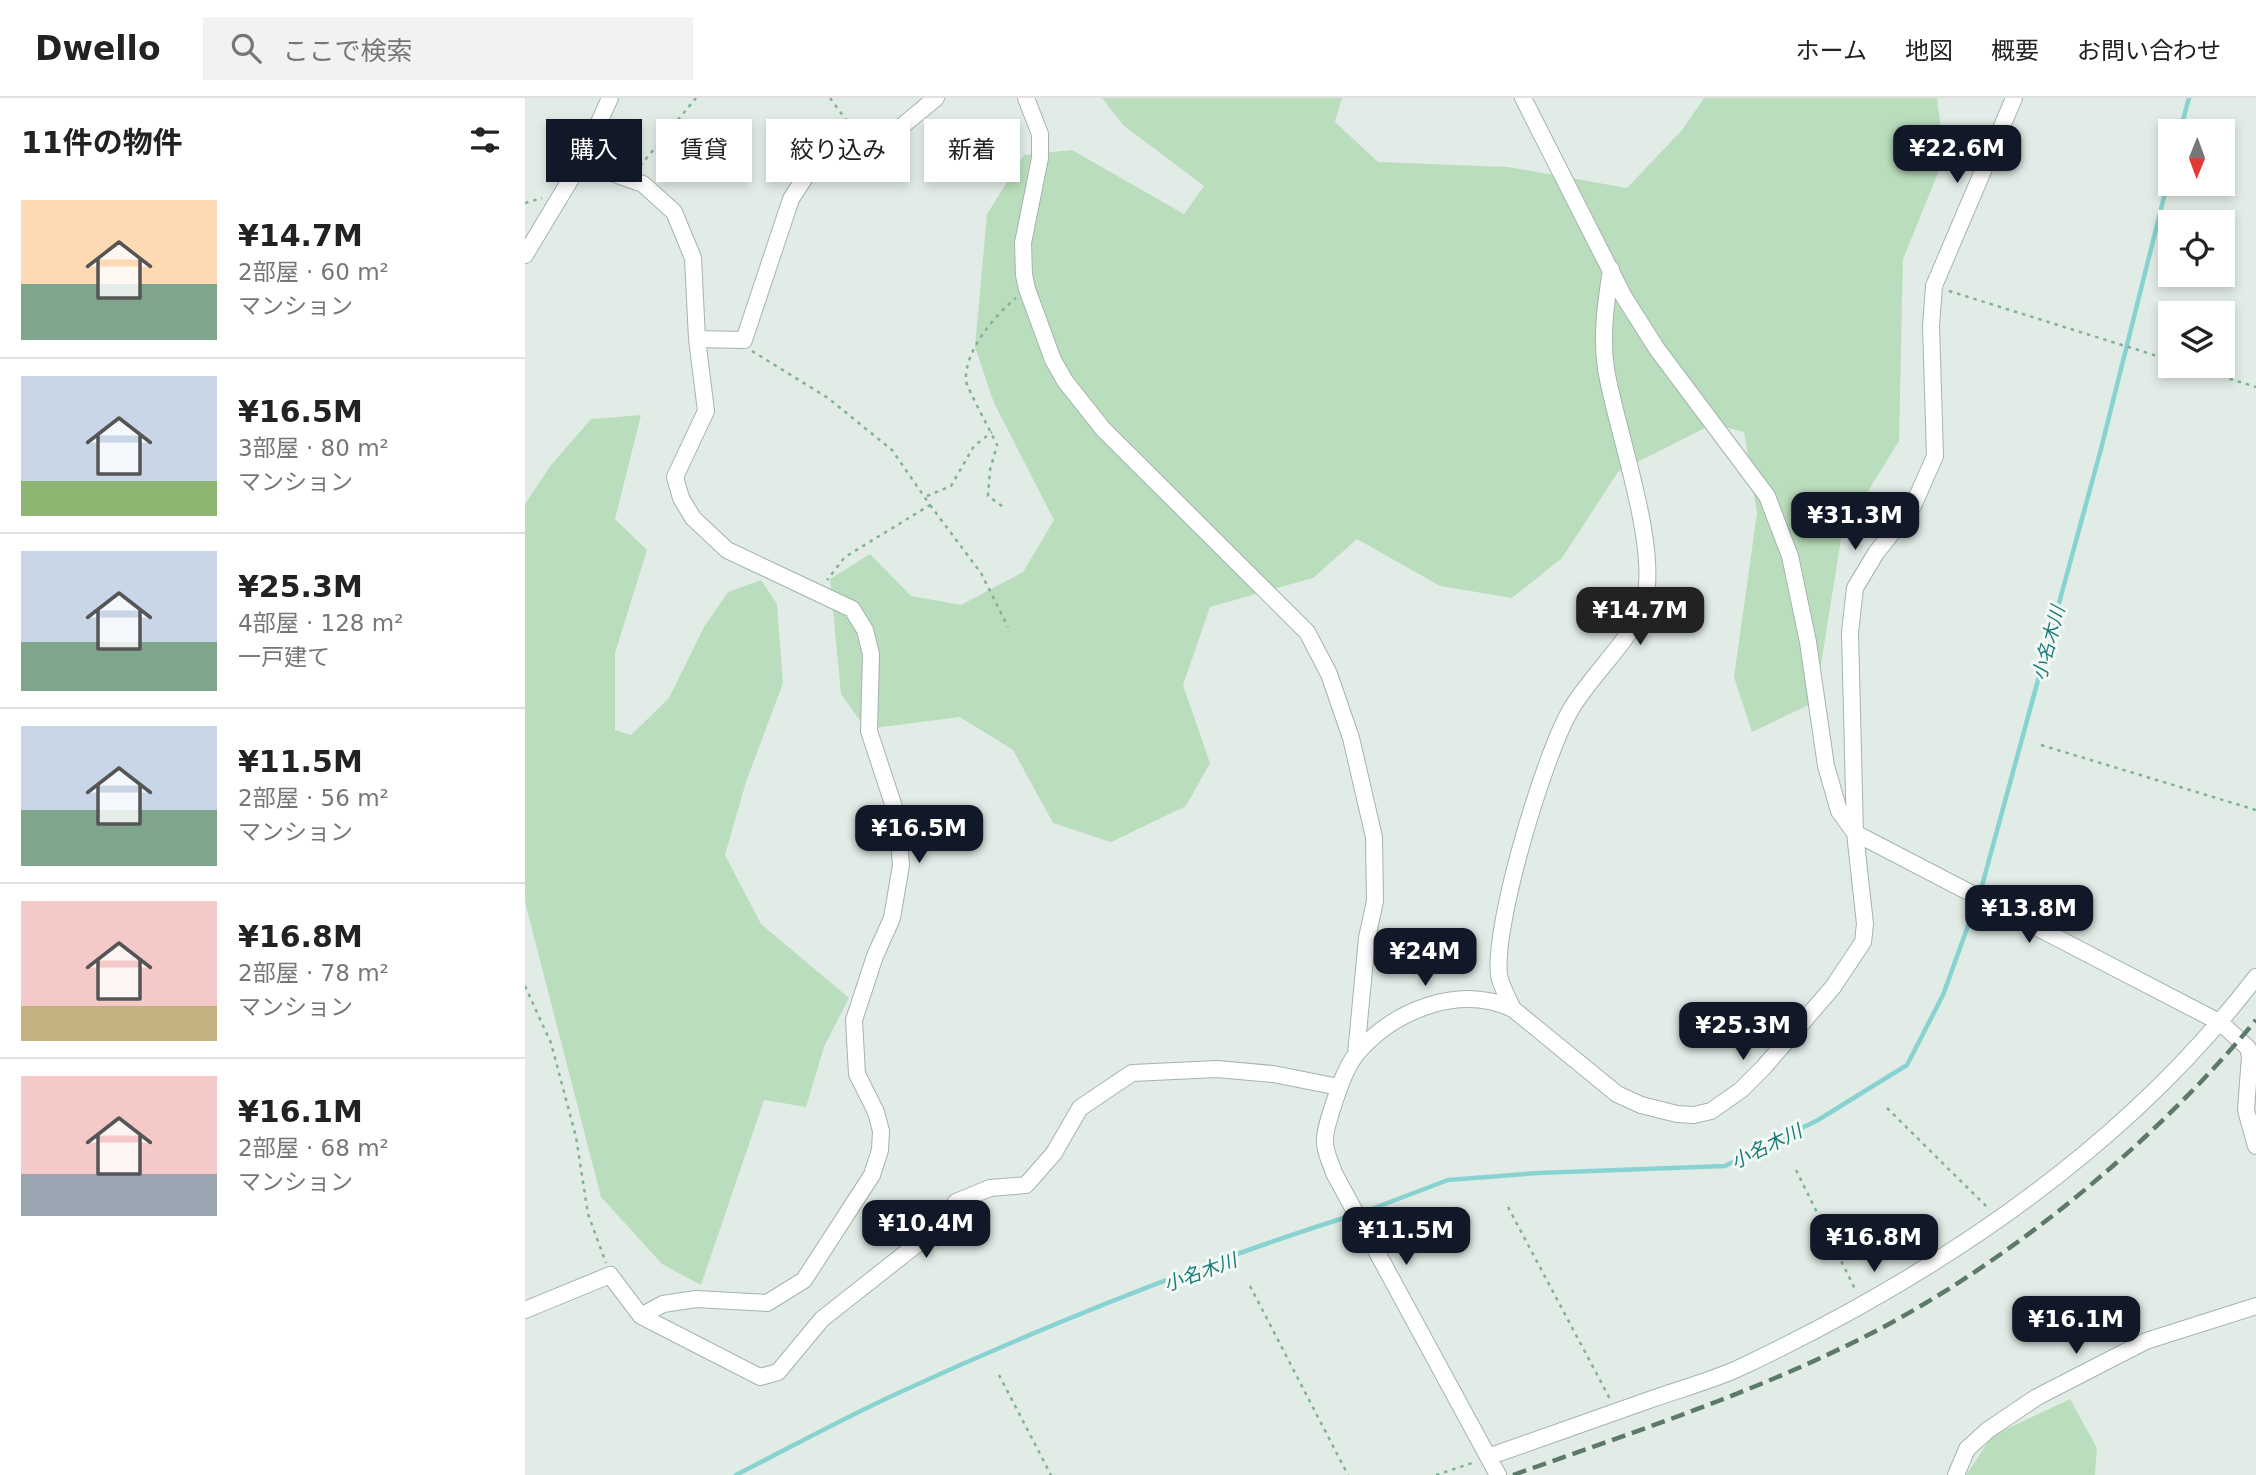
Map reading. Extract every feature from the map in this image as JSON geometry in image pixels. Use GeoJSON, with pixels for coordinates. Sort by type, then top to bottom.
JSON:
{"type":"FeatureCollection","features":[{"type":"Feature","properties":{"kind":"street"},"geometry":{"type":"LineString","coordinates":[[600,119],[610,98]]}},
{"type":"Feature","properties":{"kind":"street"},"geometry":{"type":"LineString","coordinates":[[910,119],[936,98]]}},
{"type":"Feature","properties":{"kind":"street"},"geometry":{"type":"LineString","coordinates":[[1026,98],[1040,134],[1040,158],[1023,243],[1027,289],[1044,339],[1065,381],[1103,429],[1148,476],[1265,587],[1307,632],[1329,674],[1354,747],[1375,849],[1375,901],[1367,938],[1356,1054]]}},
{"type":"Feature","properties":{"kind":"street"},"geometry":{"type":"LineString","coordinates":[[1523,98],[1568,191],[1657,349],[1749,468],[1767,496],[1782,530],[1808,642],[1826,766],[1839,811],[1855,833],[2221,1023],[2244,1044],[2250,1056],[2246,1110],[2256,1146]]}},
{"type":"Feature","properties":{"kind":"street"},"geometry":{"type":"LineString","coordinates":[[1498,1475],[1334,1173],[1325,1141],[1339,1087],[1356,1054],[1388,1024],[1442,1002],[1472,999],[1499,1003],[1513,1009],[1617,1094],[1641,1105],[1678,1114],[1711,1111],[1741,1090],[1764,1068],[1833,987],[1863,942],[1865,924],[1855,833],[1850,632],[1855,588],[1875,553],[1913,506],[1935,456],[1931,326],[1934,286],[2014,98]]}},
{"type":"Feature","properties":{"kind":"street"},"geometry":{"type":"LineString","coordinates":[[525,255],[568,182]]}},
{"type":"Feature","properties":{"kind":"street"},"geometry":{"type":"LineString","coordinates":[[637,182],[674,212],[693,258],[697,338],[706,411],[675,477],[681,498],[693,517],[727,550],[852,610],[865,631],[871,654],[869,732],[897,816],[901,865],[892,918],[875,956],[854,1020],[857,1074],[876,1112],[881,1131],[880,1150],[873,1175],[804,1280],[767,1303],[696,1299],[663,1304],[641,1316]]}},
{"type":"Feature","properties":{"kind":"street"},"geometry":{"type":"LineString","coordinates":[[697,338],[744,340],[791,199],[803,182]]}},
{"type":"Feature","properties":{"kind":"street"},"geometry":{"type":"LineString","coordinates":[[1513,1009],[1499,977],[1499,946],[1510,892],[1551,750],[1589,679],[1634,625],[1644,604],[1649,576],[1606,369],[1603,330],[1611,269]]}},
{"type":"Feature","properties":{"kind":"street"},"geometry":{"type":"LineString","coordinates":[[1488,1457],[1735,1370],[1862,1303],[2000,1220],[2151,1096],[2221,1023],[2256,977]]}},
{"type":"Feature","properties":{"kind":"street"},"geometry":{"type":"LineString","coordinates":[[525,1310],[610,1275],[641,1316],[760,1377],[778,1372],[821,1319],[940,1226],[956,1202],[990,1188],[1026,1185],[1054,1153],[1080,1108],[1132,1073],[1217,1069],[1273,1074],[1339,1087]]}},
{"type":"Feature","properties":{"kind":"street"},"geometry":{"type":"LineString","coordinates":[[1956,1475],[1967,1449],[1987,1430],[2037,1397],[2146,1341],[2256,1306]]}},
{"type":"Feature","properties":{"kind":"path"},"geometry":{"type":"LineString","coordinates":[[642,164],[696,98]]}},
{"type":"Feature","properties":{"kind":"path"},"geometry":{"type":"LineString","coordinates":[[830,98],[845,119]]}},
{"type":"Feature","properties":{"kind":"path"},"geometry":{"type":"LineString","coordinates":[[1934,286],[2158,356]]}},
{"type":"Feature","properties":{"kind":"path"},"geometry":{"type":"LineString","coordinates":[[1002,506],[988,496],[990,470],[997,445],[966,383],[969,360],[999,312],[1027,289]]}},
{"type":"Feature","properties":{"kind":"path"},"geometry":{"type":"LineString","coordinates":[[744,340],[754,355],[828,398],[892,450],[981,573],[1008,627]]}},
{"type":"Feature","properties":{"kind":"path"},"geometry":{"type":"LineString","coordinates":[[2227,378],[2256,387]]}},
{"type":"Feature","properties":{"kind":"path"},"geometry":{"type":"LineString","coordinates":[[926,497],[951,486],[974,446],[992,432]]}},
{"type":"Feature","properties":{"kind":"path"},"geometry":{"type":"LineString","coordinates":[[817,592],[845,557],[930,505]]}},
{"type":"Feature","properties":{"kind":"path"},"geometry":{"type":"LineString","coordinates":[[2041,745],[2256,810]]}},
{"type":"Feature","properties":{"kind":"path"},"geometry":{"type":"LineString","coordinates":[[525,986],[551,1042],[576,1137],[588,1214],[610,1275]]}},
{"type":"Feature","properties":{"kind":"path"},"geometry":{"type":"LineString","coordinates":[[1887,1108],[2000,1220]]}},
{"type":"Feature","properties":{"kind":"path"},"geometry":{"type":"LineString","coordinates":[[1796,1170],[1862,1303]]}},
{"type":"Feature","properties":{"kind":"path"},"geometry":{"type":"LineString","coordinates":[[1509,1207],[1616,1411]]}},
{"type":"Feature","properties":{"kind":"path"},"geometry":{"type":"LineString","coordinates":[[1250,1286],[1347,1475]]}},
{"type":"Feature","properties":{"kind":"path"},"geometry":{"type":"LineString","coordinates":[[999,1375],[1051,1475]]}},
{"type":"Feature","properties":{"kind":"path"},"geometry":{"type":"LineString","coordinates":[[1436,1475],[1488,1457]]}},
{"type":"Feature","properties":{"kind":"green space"},"geometry":{"type":"Polygon","coordinates":[[[1102,98],[1342,98],[1335,122],[1378,162],[1508,167],[1627,188],[1682,130],[1704,98],[1937,98],[1940,122],[1938,173],[1903,259],[1899,441],[1842,533],[1815,702],[1752,732],[1734,677],[1757,513],[1744,432],[1713,424],[1618,472],[1562,558],[1512,598],[1440,586],[1357,539],[1313,578],[1210,607],[1183,685],[1210,763],[1186,806],[1111,842],[1053,823],[1013,750],[960,717],[866,729],[841,694],[830,579],[870,554],[911,596],[961,605],[1023,572],[1054,520],[994,403],[975,347],[987,214],[1007,182],[1020,182],[1020,161],[1024,155],[1072,150],[1184,214],[1204,186],[1123,125],[1102,98]]]}},
{"type":"Feature","properties":{"kind":"green space"},"geometry":{"type":"Polygon","coordinates":[[[641,415],[615,519],[647,550],[615,653],[615,730],[631,735],[669,698],[704,627],[728,592],[761,580],[777,604],[783,683],[746,782],[725,855],[761,924],[849,998],[824,1047],[806,1107],[764,1100],[701,1285],[662,1264],[601,1197],[525,902],[525,504],[551,465],[591,419],[641,415]]]}},
{"type":"Feature","properties":{"kind":"green space"},"geometry":{"type":"Polygon","coordinates":[[[2070,1399],[2097,1448],[2095,1475],[1966,1475],[1992,1436],[2070,1399]]]}},
{"type":"Feature","properties":{"kind":"waterway","name":"小名木川"},"geometry":{"type":"LineString","coordinates":[[2183,119],[2189,98]]}},
{"type":"Feature","properties":{"kind":"waterway","name":"小名木川"},"geometry":{"type":"LineString","coordinates":[[1980,893],[2101,449],[2164,196]]}},
{"type":"Feature","properties":{"kind":"waterway","name":"小名木川"},"geometry":{"type":"LineString","coordinates":[[1361,1213],[1448,1180],[1538,1173],[1725,1166],[1818,1120],[1907,1065],[1943,995],[1977,901]]}},
{"type":"Feature","properties":{"kind":"waterway","name":"小名木川"},"geometry":{"type":"LineString","coordinates":[[736,1475],[885,1399],[1016,1341],[1183,1274],[1353,1215]]}},
{"type":"Feature","properties":{"kind":"railway"},"geometry":{"type":"LineString","coordinates":[[1513,1475],[1740,1393],[1829,1354],[1924,1304],[1977,1271],[2079,1195],[2173,1110],[2256,1020]]}}]}
